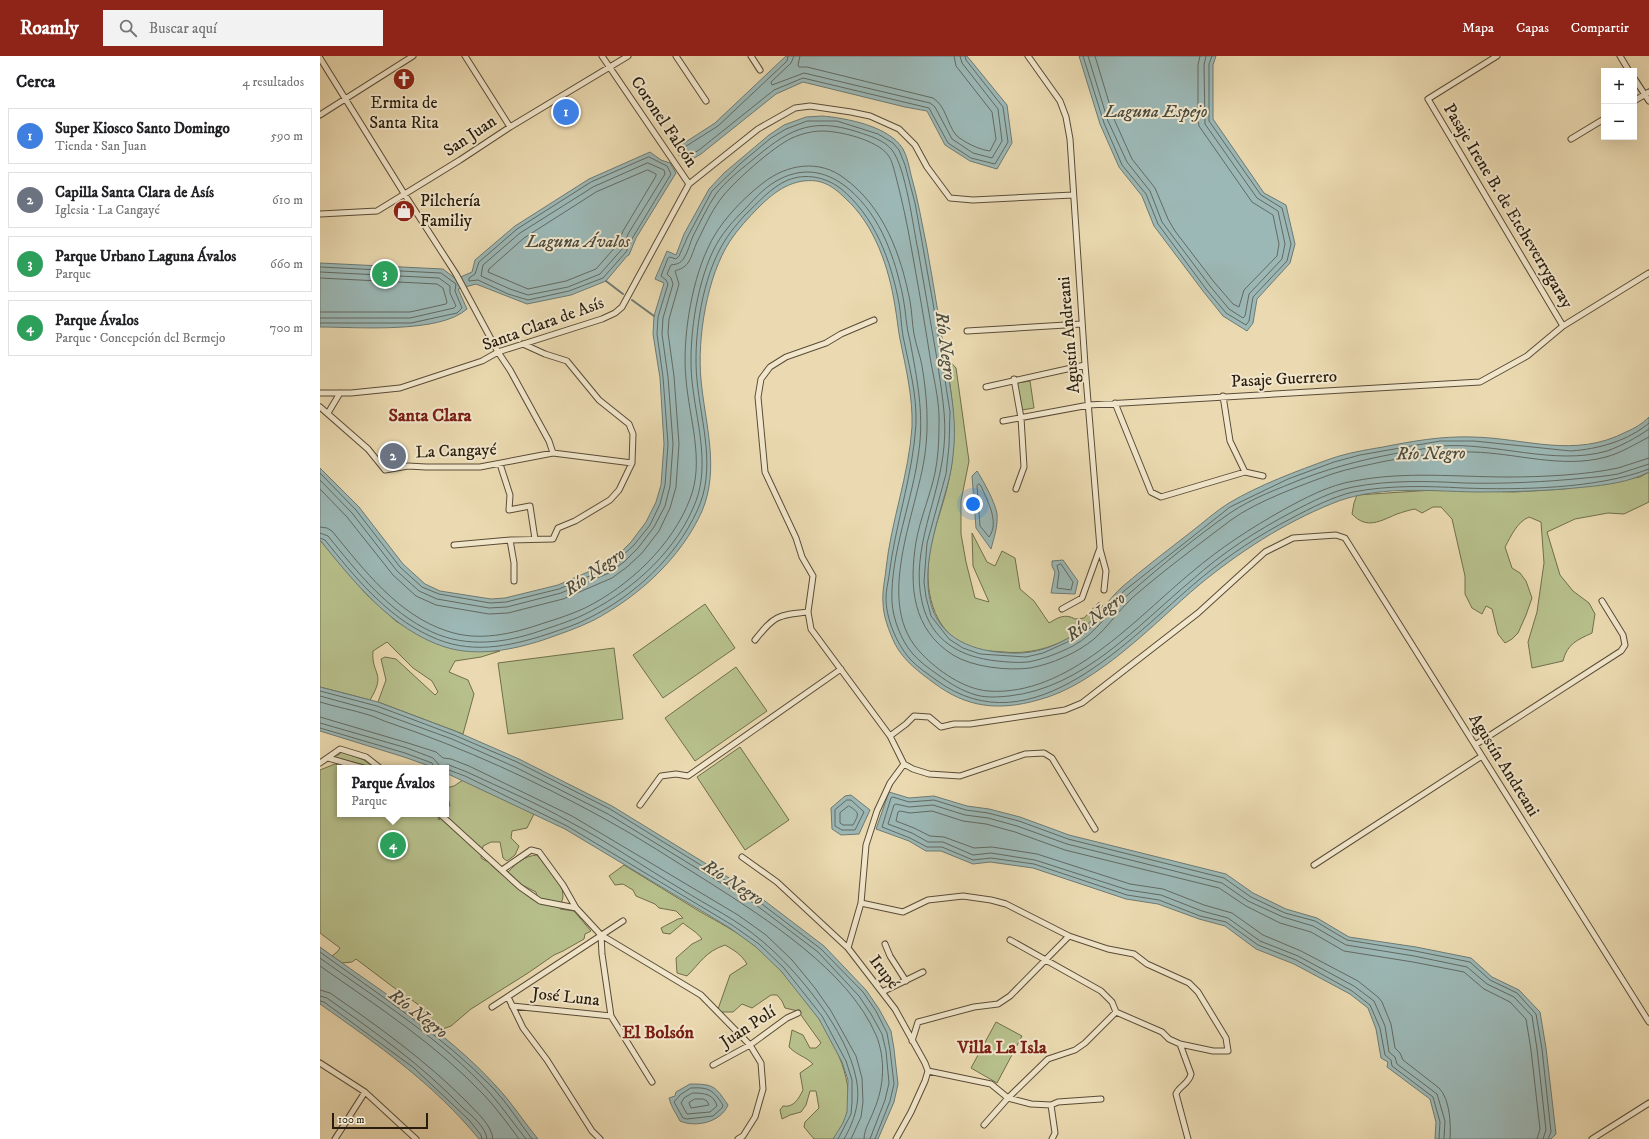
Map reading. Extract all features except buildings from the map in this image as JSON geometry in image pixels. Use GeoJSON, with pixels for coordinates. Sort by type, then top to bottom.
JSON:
{"type":"FeatureCollection","features":[{"type":"Feature","properties":{"kind":"street"},"geometry":{"type":"LineString","coordinates":[[320,115],[346,100],[413,56]]}},
{"type":"Feature","properties":{"kind":"street"},"geometry":{"type":"LineString","coordinates":[[466,56],[510,127]]}},
{"type":"Feature","properties":{"kind":"street","name":"Coronel Falcón"},"geometry":{"type":"LineString","coordinates":[[602,56],[689,184]]}},
{"type":"Feature","properties":{"kind":"street","name":"San Juan"},"geometry":{"type":"LineString","coordinates":[[320,214],[377,211],[405,195],[510,127],[628,56]]}},
{"type":"Feature","properties":{"kind":"street"},"geometry":{"type":"LineString","coordinates":[[676,56],[706,101]]}},
{"type":"Feature","properties":{"kind":"street"},"geometry":{"type":"LineString","coordinates":[[751,56],[760,70]]}},
{"type":"Feature","properties":{"kind":"street","name":"Agustín Andreani"},"geometry":{"type":"LineString","coordinates":[[1028,56],[1060,101],[1066,117],[1070,139],[1085,365],[1100,548],[1082,598],[1062,609]]}},
{"type":"Feature","properties":{"kind":"street","name":"Pasaje Irene B. de Etcheverrygaray"},"geometry":{"type":"LineString","coordinates":[[1496,56],[1428,99],[1563,326]]}},
{"type":"Feature","properties":{"kind":"street"},"geometry":{"type":"LineString","coordinates":[[1620,56],[1627,68]]}},
{"type":"Feature","properties":{"kind":"street"},"geometry":{"type":"LineString","coordinates":[[320,58],[467,292],[498,352],[510,370],[549,441],[553,453]]}},
{"type":"Feature","properties":{"kind":"street"},"geometry":{"type":"LineString","coordinates":[[1637,81],[1647,93],[1649,101]]}},
{"type":"Feature","properties":{"kind":"street"},"geometry":{"type":"LineString","coordinates":[[1637,99],[1647,93]]}},
{"type":"Feature","properties":{"kind":"street","name":"Santa Clara de Asís"},"geometry":{"type":"LineString","coordinates":[[320,393],[340,393],[400,388],[482,361],[498,352],[607,317],[622,307],[689,184],[758,129],[795,108],[810,106],[851,112],[870,116],[899,129],[915,145],[927,167],[950,198],[973,200],[1073,195]]}},
{"type":"Feature","properties":{"kind":"street"},"geometry":{"type":"LineString","coordinates":[[1571,139],[1601,121]]}},
{"type":"Feature","properties":{"kind":"street"},"geometry":{"type":"LineString","coordinates":[[1563,326],[1649,273]]}},
{"type":"Feature","properties":{"kind":"street"},"geometry":{"type":"LineString","coordinates":[[874,320],[841,334],[826,343],[786,357],[770,367],[761,379],[758,397],[765,472],[796,538],[802,557],[813,576],[808,612],[812,629],[890,736],[904,764],[913,769],[929,774],[960,776],[1025,754],[1044,753],[1052,758],[1095,829]]}},
{"type":"Feature","properties":{"kind":"street"},"geometry":{"type":"LineString","coordinates":[[967,330],[1082,324]]}},
{"type":"Feature","properties":{"kind":"street","name":"Pasaje Guerrero"},"geometry":{"type":"LineString","coordinates":[[1003,421],[1089,405],[1480,382],[1527,356],[1563,326]]}},
{"type":"Feature","properties":{"kind":"street"},"geometry":{"type":"LineString","coordinates":[[454,545],[510,540],[552,539],[558,528],[575,521],[610,500],[619,490],[632,463],[633,434],[629,424],[599,400],[566,361],[545,354],[523,344]]}},
{"type":"Feature","properties":{"kind":"street"},"geometry":{"type":"LineString","coordinates":[[986,387],[1014,379],[1085,365]]}},
{"type":"Feature","properties":{"kind":"street"},"geometry":{"type":"LineString","coordinates":[[1014,379],[1021,418],[1024,467],[1016,489]]}},
{"type":"Feature","properties":{"kind":"street"},"geometry":{"type":"LineString","coordinates":[[328,413],[340,393]]}},
{"type":"Feature","properties":{"kind":"street"},"geometry":{"type":"LineString","coordinates":[[1224,396],[1230,441],[1245,472]]}},
{"type":"Feature","properties":{"kind":"street"},"geometry":{"type":"LineString","coordinates":[[1115,403],[1151,492],[1161,497],[1245,472],[1263,476]]}},
{"type":"Feature","properties":{"kind":"street","name":"La Cangayé"},"geometry":{"type":"LineString","coordinates":[[320,407],[368,449],[385,470],[408,466],[426,468],[480,467],[553,453],[632,463]]}},
{"type":"Feature","properties":{"kind":"street"},"geometry":{"type":"LineString","coordinates":[[500,464],[510,495],[509,510],[530,506],[535,539]]}},
{"type":"Feature","properties":{"kind":"street","name":"Agustín Andreani"},"geometry":{"type":"LineString","coordinates":[[890,736],[914,716],[929,717],[941,727],[954,724],[970,724],[1065,710],[1082,702],[1198,613],[1265,552],[1293,538],[1336,535],[1345,538],[1649,1022]]}},
{"type":"Feature","properties":{"kind":"street"},"geometry":{"type":"LineString","coordinates":[[510,540],[514,563],[514,581]]}},
{"type":"Feature","properties":{"kind":"street"},"geometry":{"type":"LineString","coordinates":[[1100,548],[1106,571],[1104,590]]}},
{"type":"Feature","properties":{"kind":"street"},"geometry":{"type":"LineString","coordinates":[[1475,745],[1621,651],[1625,645],[1623,635],[1602,601]]}},
{"type":"Feature","properties":{"kind":"street"},"geometry":{"type":"LineString","coordinates":[[755,640],[769,623],[779,616],[808,612]]}},
{"type":"Feature","properties":{"kind":"street"},"geometry":{"type":"LineString","coordinates":[[640,805],[661,776],[676,774],[688,776],[841,669]]}},
{"type":"Feature","properties":{"kind":"street"},"geometry":{"type":"LineString","coordinates":[[320,763],[340,749],[366,757],[376,765]]}},
{"type":"Feature","properties":{"kind":"street"},"geometry":{"type":"LineString","coordinates":[[1314,866],[1482,756]]}},
{"type":"Feature","properties":{"kind":"street"},"geometry":{"type":"LineString","coordinates":[[328,758],[352,765]]}},
{"type":"Feature","properties":{"kind":"street"},"geometry":{"type":"LineString","coordinates":[[848,948],[861,903],[866,845],[877,811],[890,783],[904,764]]}},
{"type":"Feature","properties":{"kind":"street"},"geometry":{"type":"LineString","coordinates":[[443,817],[520,887],[540,901],[576,908]]}},
{"type":"Feature","properties":{"kind":"street"},"geometry":{"type":"LineString","coordinates":[[502,870],[531,850],[539,852],[563,885],[576,908],[601,935],[701,995],[750,1044],[762,1063],[762,1089],[755,1117],[743,1136],[738,1139]]}},
{"type":"Feature","properties":{"kind":"street","name":"Irupé"},"geometry":{"type":"LineString","coordinates":[[742,857],[777,882],[848,948],[895,1009],[928,1071]]}},
{"type":"Feature","properties":{"kind":"street"},"geometry":{"type":"LineString","coordinates":[[861,903],[903,912],[928,900],[964,896],[991,900],[1006,904],[1069,936],[1108,949],[1134,954],[1147,964],[1189,983],[1198,992],[1226,1038],[1228,1051],[1213,1051],[1180,1044],[1169,1039],[1162,1032],[1116,1012],[1112,1002],[1101,992],[1010,940]]}},
{"type":"Feature","properties":{"kind":"street"},"geometry":{"type":"LineString","coordinates":[[492,1007],[623,920]]}},
{"type":"Feature","properties":{"kind":"street"},"geometry":{"type":"LineString","coordinates":[[601,935],[602,954],[611,1016]]}},
{"type":"Feature","properties":{"kind":"street"},"geometry":{"type":"LineString","coordinates":[[912,1041],[918,1022],[974,1007],[998,1004],[1010,996],[1069,936]]}},
{"type":"Feature","properties":{"kind":"street"},"geometry":{"type":"LineString","coordinates":[[885,944],[890,956],[906,981]]}},
{"type":"Feature","properties":{"kind":"street"},"geometry":{"type":"LineString","coordinates":[[882,992],[923,972]]}},
{"type":"Feature","properties":{"kind":"street"},"geometry":{"type":"LineString","coordinates":[[508,996],[523,1028],[547,1060],[592,1131],[600,1139]]}},
{"type":"Feature","properties":{"kind":"street","name":"José Luna"},"geometry":{"type":"LineString","coordinates":[[512,1006],[611,1016],[652,1082]]}},
{"type":"Feature","properties":{"kind":"street"},"geometry":{"type":"LineString","coordinates":[[984,1125],[1008,1098],[1048,1059],[1075,1050],[1085,1044],[1116,1012]]}},
{"type":"Feature","properties":{"kind":"street","name":"Juan Polí"},"geometry":{"type":"LineString","coordinates":[[714,1065],[750,1044],[787,1018],[798,1013]]}},
{"type":"Feature","properties":{"kind":"street"},"geometry":{"type":"LineString","coordinates":[[1180,1044],[1191,1074],[1186,1084],[1177,1090],[1176,1094],[1188,1139]]}},
{"type":"Feature","properties":{"kind":"street"},"geometry":{"type":"LineString","coordinates":[[320,1063],[365,1092],[416,1139]]}},
{"type":"Feature","properties":{"kind":"street"},"geometry":{"type":"LineString","coordinates":[[896,1139],[911,1112],[928,1071],[991,1084],[1008,1098],[1031,1104],[1051,1105],[1058,1102],[1101,1099]]}},
{"type":"Feature","properties":{"kind":"street"},"geometry":{"type":"LineString","coordinates":[[335,1139],[365,1092]]}},
{"type":"Feature","properties":{"kind":"street"},"geometry":{"type":"LineString","coordinates":[[1592,1139],[1649,1103]]}},
{"type":"Feature","properties":{"kind":"street"},"geometry":{"type":"LineString","coordinates":[[1051,1105],[1055,1133],[1052,1139]]}},
{"type":"Feature","properties":{"kind":"green space"},"geometry":{"type":"Polygon","coordinates":[[[946,357],[956,368],[969,461],[961,501],[961,534],[975,598],[989,602],[973,566],[972,533],[987,562],[995,566],[1002,551],[1015,558],[1020,589],[1034,601],[1049,623],[1064,616],[1075,619],[1084,618],[1099,602],[1103,606],[1085,627],[1057,644],[1037,650],[1015,653],[974,648],[965,645],[952,637],[935,614],[928,585],[929,555],[948,483],[954,444],[953,416],[946,357]]]}},
{"type":"Feature","properties":{"kind":"green space"},"geometry":{"type":"Polygon","coordinates":[[[1030,381],[1034,408],[1022,410],[1017,383],[1030,381]]]}},
{"type":"Feature","properties":{"kind":"green space"},"geometry":{"type":"Polygon","coordinates":[[[1649,472],[1649,502],[1624,514],[1608,513],[1575,519],[1547,532],[1560,575],[1573,591],[1589,603],[1595,614],[1592,633],[1573,643],[1567,650],[1563,661],[1532,668],[1528,642],[1537,612],[1544,563],[1541,522],[1529,517],[1525,519],[1515,530],[1505,547],[1512,568],[1520,573],[1526,581],[1532,598],[1518,633],[1505,643],[1498,634],[1492,609],[1486,606],[1482,614],[1472,608],[1465,594],[1465,576],[1452,519],[1441,507],[1433,507],[1422,513],[1415,509],[1410,510],[1374,523],[1363,522],[1352,514],[1357,495],[1433,490],[1515,492],[1564,489],[1640,477],[1649,472]]]}},
{"type":"Feature","properties":{"kind":"green space"},"geometry":{"type":"Polygon","coordinates":[[[320,540],[367,595],[397,622],[461,650],[500,651],[481,657],[455,661],[449,672],[468,680],[474,694],[463,734],[378,702],[386,680],[381,659],[385,657],[396,659],[435,695],[438,692],[432,681],[413,668],[387,642],[373,651],[374,665],[378,679],[375,691],[370,700],[320,687],[320,540]]]}},
{"type":"Feature","properties":{"kind":"green space"},"geometry":{"type":"Polygon","coordinates":[[[705,604],[735,648],[663,698],[633,655],[705,604]]]}},
{"type":"Feature","properties":{"kind":"green space"},"geometry":{"type":"Polygon","coordinates":[[[614,648],[623,719],[508,734],[498,663],[614,648]]]}},
{"type":"Feature","properties":{"kind":"green space"},"geometry":{"type":"Polygon","coordinates":[[[736,667],[767,711],[695,761],[665,718],[736,667]]]}},
{"type":"Feature","properties":{"kind":"green space"},"geometry":{"type":"Polygon","coordinates":[[[740,747],[789,820],[745,850],[697,777],[740,747]]]}},
{"type":"Feature","properties":{"kind":"green space"},"geometry":{"type":"Polygon","coordinates":[[[342,752],[364,760],[371,765],[364,765],[335,757],[342,752]]]}},
{"type":"Feature","properties":{"kind":"green space"},"geometry":{"type":"Polygon","coordinates":[[[335,764],[339,765],[337,765],[337,817],[438,817],[439,820],[440,817],[449,817],[449,787],[463,780],[534,814],[527,828],[512,831],[511,838],[519,846],[515,855],[507,861],[503,858],[500,842],[491,842],[483,846],[481,858],[489,861],[492,866],[538,903],[536,892],[514,881],[508,872],[524,858],[537,855],[562,885],[563,897],[560,909],[574,911],[591,931],[585,934],[584,939],[554,955],[471,1009],[451,1026],[440,1030],[424,1014],[424,1009],[412,1000],[404,997],[401,993],[356,959],[352,962],[342,963],[332,956],[340,948],[320,933],[320,770],[335,764]]]}},
{"type":"Feature","properties":{"kind":"green space"},"geometry":{"type":"Polygon","coordinates":[[[624,865],[735,932],[755,946],[773,962],[812,1008],[829,1035],[842,1064],[848,1091],[846,1117],[833,1139],[814,1139],[804,1127],[805,1122],[819,1108],[816,1091],[810,1091],[806,1105],[801,1112],[782,1119],[780,1110],[783,1106],[796,1102],[803,1090],[800,1073],[813,1064],[789,1047],[792,1030],[803,1035],[810,1048],[816,1048],[821,1043],[798,1011],[785,1008],[777,995],[771,995],[752,1008],[742,1004],[733,1012],[717,1012],[730,975],[747,964],[740,955],[725,945],[708,954],[687,976],[677,973],[676,958],[692,944],[702,939],[683,923],[670,934],[663,933],[661,928],[683,918],[676,911],[659,908],[655,904],[636,896],[633,890],[623,884],[615,885],[609,876],[624,865]]]}},
{"type":"Feature","properties":{"kind":"green space"},"geometry":{"type":"Polygon","coordinates":[[[996,1022],[1022,1036],[997,1083],[971,1068],[996,1022]]]}},
{"type":"Feature","properties":{"kind":"water"},"geometry":{"type":"Polygon","coordinates":[[[786,56],[967,56],[1007,105],[1012,143],[997,169],[970,161],[945,145],[927,111],[803,82],[776,94],[701,154],[689,161],[679,156],[678,147],[715,123],[786,56]]]}},
{"type":"Feature","properties":{"kind":"water","name":"Laguna Espejo"},"geometry":{"type":"Polygon","coordinates":[[[1079,56],[1216,56],[1213,65],[1213,119],[1264,193],[1286,205],[1295,244],[1290,263],[1257,299],[1253,323],[1247,331],[1223,316],[1154,226],[1142,196],[1119,167],[1100,124],[1079,56]]]}},
{"type":"Feature","properties":{"kind":"water","name":"Río Negro"},"geometry":{"type":"Polygon","coordinates":[[[822,116],[854,121],[888,134],[903,149],[908,161],[930,263],[954,414],[954,445],[951,471],[931,546],[928,580],[929,597],[934,613],[941,625],[949,634],[971,646],[996,652],[1022,653],[1047,648],[1071,637],[1089,623],[1130,580],[1224,506],[1253,490],[1278,479],[1343,455],[1428,439],[1450,437],[1492,438],[1569,446],[1588,444],[1607,440],[1626,432],[1638,426],[1649,417],[1649,472],[1618,482],[1571,488],[1502,492],[1402,490],[1365,494],[1348,498],[1313,512],[1279,529],[1230,561],[1199,585],[1124,651],[1082,681],[1060,692],[1038,700],[1010,706],[984,705],[959,698],[928,679],[912,666],[903,656],[895,644],[883,607],[888,551],[904,480],[912,427],[907,372],[889,277],[879,248],[865,221],[856,209],[829,185],[817,181],[808,181],[785,187],[771,196],[759,207],[736,232],[722,255],[715,272],[705,308],[702,327],[700,363],[711,462],[707,495],[702,511],[683,544],[657,574],[627,599],[588,623],[531,644],[494,651],[469,652],[445,647],[408,629],[375,603],[346,572],[320,540],[320,468],[359,507],[403,564],[425,584],[440,591],[491,599],[505,598],[558,585],[604,565],[618,555],[631,542],[646,522],[656,502],[661,485],[664,444],[660,378],[653,334],[654,316],[664,283],[655,279],[667,251],[676,255],[684,234],[709,189],[724,173],[769,135],[784,125],[806,117],[822,116]]]}},
{"type":"Feature","properties":{"kind":"water","name":"Laguna Ávalos"},"geometry":{"type":"Polygon","coordinates":[[[650,152],[661,160],[670,163],[676,173],[636,238],[629,255],[606,281],[571,295],[527,304],[476,284],[458,289],[467,309],[454,317],[437,322],[418,326],[375,328],[320,327],[320,263],[443,269],[456,279],[472,272],[475,260],[515,226],[589,179],[650,152]]]}},
{"type":"Feature","properties":{"kind":"water"},"geometry":{"type":"Polygon","coordinates":[[[977,471],[992,498],[997,514],[996,527],[991,549],[976,528],[972,476],[977,471]]]}},
{"type":"Feature","properties":{"kind":"water"},"geometry":{"type":"Polygon","coordinates":[[[1063,560],[1078,581],[1075,594],[1051,593],[1055,572],[1052,566],[1052,561],[1063,560]]]}},
{"type":"Feature","properties":{"kind":"water","name":"Río Negro"},"geometry":{"type":"Polygon","coordinates":[[[320,687],[378,702],[455,731],[519,759],[612,806],[757,895],[824,946],[866,990],[879,1009],[891,1031],[898,1084],[894,1102],[878,1139],[833,1139],[843,1123],[847,1112],[848,1080],[842,1062],[819,1019],[781,971],[756,947],[730,928],[565,829],[449,774],[449,765],[427,765],[320,731],[320,687]]]}},
{"type":"Feature","properties":{"kind":"water"},"geometry":{"type":"Polygon","coordinates":[[[889,792],[909,798],[934,796],[967,806],[989,809],[1020,817],[1069,835],[1226,874],[1253,893],[1286,909],[1317,918],[1349,937],[1416,947],[1471,958],[1492,977],[1519,990],[1540,1012],[1546,1048],[1556,1134],[1551,1139],[1435,1139],[1436,1122],[1430,1099],[1387,1067],[1388,1062],[1381,1058],[1376,1029],[1368,1008],[1350,994],[1294,964],[1256,949],[1225,926],[1199,919],[1158,904],[1126,899],[1033,868],[990,862],[973,864],[941,851],[926,851],[909,841],[876,829],[889,792]]]}},
{"type":"Feature","properties":{"kind":"water"},"geometry":{"type":"Polygon","coordinates":[[[851,795],[870,810],[859,834],[841,835],[832,829],[831,808],[845,796],[851,795]]]}},
{"type":"Feature","properties":{"kind":"water"},"geometry":{"type":"Polygon","coordinates":[[[320,947],[412,1012],[456,1047],[502,1092],[538,1139],[479,1139],[443,1100],[404,1066],[363,1034],[320,1004],[320,947]]]}},
{"type":"Feature","properties":{"kind":"water"},"geometry":{"type":"Polygon","coordinates":[[[690,1084],[709,1086],[717,1090],[728,1105],[725,1111],[720,1116],[707,1122],[693,1124],[680,1121],[669,1098],[675,1096],[676,1092],[690,1084]]]}},
{"type":"Feature","properties":{"kind":"waterway"},"geometry":{"type":"LineString","coordinates":[[606,281],[623,294]]}},
{"type":"Feature","properties":{"kind":"waterway"},"geometry":{"type":"LineString","coordinates":[[632,300],[654,316]]}},
{"type":"Feature","properties":{"kind":"place","name":"Ermita de Santa Rita"},"geometry":{"type":"Point","coordinates":[404,79]}},
{"type":"Feature","properties":{"kind":"place","name":"Super Kiosco Santo Domingo"},"geometry":{"type":"Point","coordinates":[566,112]}},
{"type":"Feature","properties":{"kind":"place","name":"Pilchería Familiy"},"geometry":{"type":"Point","coordinates":[404,211]}},
{"type":"Feature","properties":{"kind":"place","name":"Parque Urbano Laguna Ávalos"},"geometry":{"type":"Point","coordinates":[385,274]}},
{"type":"Feature","properties":{"kind":"place","name":"Capilla Santa Clara de Asís"},"geometry":{"type":"Point","coordinates":[393,456]}},
{"type":"Feature","properties":{"kind":"place","name":"Parque Ávalos"},"geometry":{"type":"Point","coordinates":[393,845]}},
{"type":"Feature","properties":{"kind":"district","name":"Santa Clara"},"geometry":{"type":"Point","coordinates":[430,416]}},
{"type":"Feature","properties":{"kind":"district","name":"El Bolsón"},"geometry":{"type":"Point","coordinates":[658,1033]}},
{"type":"Feature","properties":{"kind":"district","name":"Villa La Isla"},"geometry":{"type":"Point","coordinates":[1002,1048]}}]}
